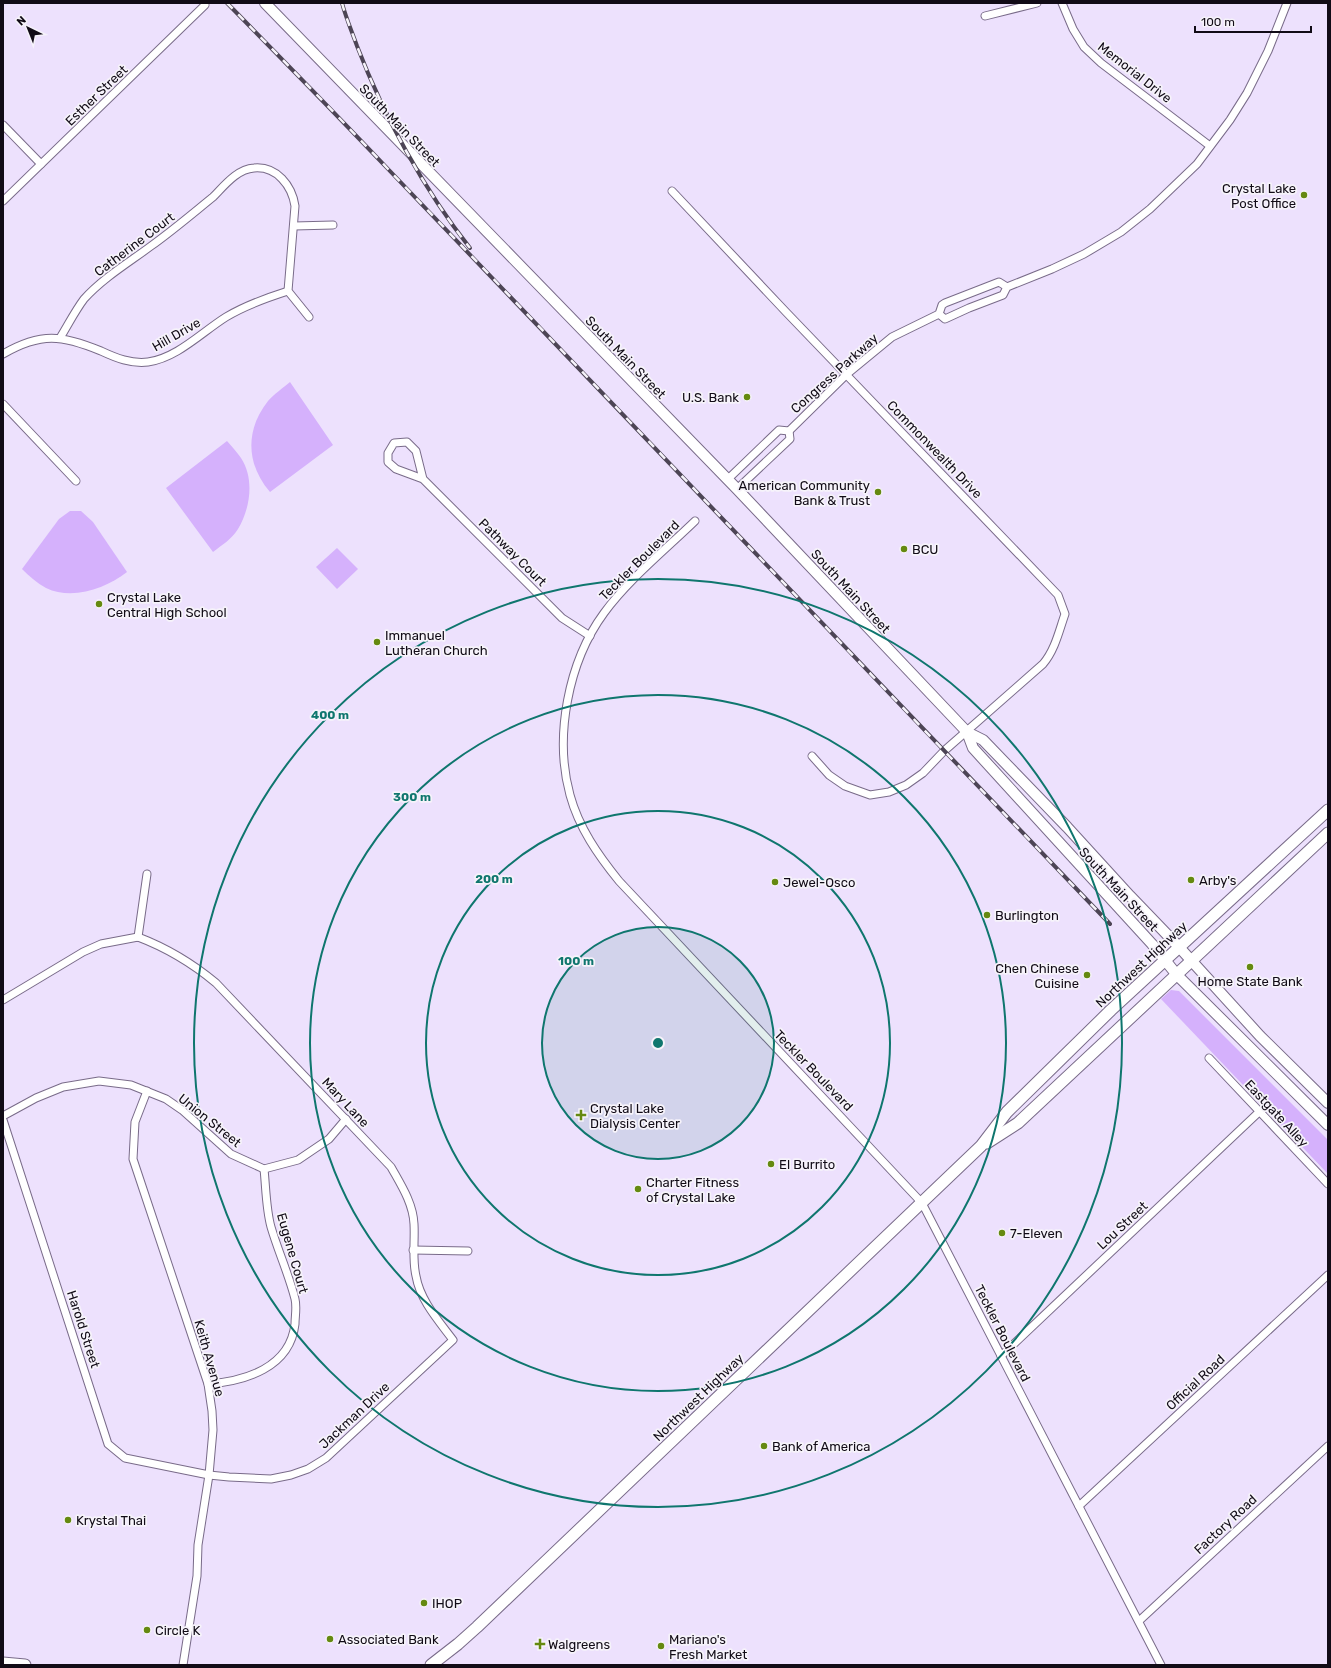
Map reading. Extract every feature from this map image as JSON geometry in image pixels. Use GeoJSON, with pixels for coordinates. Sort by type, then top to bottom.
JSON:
{"type":"FeatureCollection","features":[{"type":"Feature","properties":{"kind":"main road","name":"Northwest Highway"},"geometry":{"type":"LineString","coordinates":[[433,1664],[477,1627],[922,1203],[981,1146],[1007,1112],[1110,1010],[1328,810]]}},
{"type":"Feature","properties":{"kind":"main road","name":"Northwest Highway"},"geometry":{"type":"LineString","coordinates":[[981,1146],[1018,1123],[1328,833]]}},
{"type":"Feature","properties":{"kind":"main road"},"geometry":{"type":"LineString","coordinates":[[1306,854],[1328,845]]}},
{"type":"Feature","properties":{"kind":"main road"},"geometry":{"type":"LineString","coordinates":[[3,1663],[25,1665]]}},
{"type":"Feature","properties":{"kind":"street","name":"South Main Street"},"geometry":{"type":"LineString","coordinates":[[265,3],[737,489],[967,732],[983,740],[1067,827],[1260,1036],[1328,1103]]}},
{"type":"Feature","properties":{"kind":"street"},"geometry":{"type":"LineString","coordinates":[[985,16],[1037,3]]}},
{"type":"Feature","properties":{"kind":"street","name":"Memorial Drive"},"geometry":{"type":"LineString","coordinates":[[1062,3],[1073,29],[1084,47],[1101,63],[1210,146]]}},
{"type":"Feature","properties":{"kind":"street","name":"Congress Parkway"},"geometry":{"type":"LineString","coordinates":[[939,314],[945,319],[1003,295],[1007,286],[1052,269],[1084,254],[1121,232],[1150,209],[1197,164],[1230,120],[1247,93],[1268,51],[1287,3]]}},
{"type":"Feature","properties":{"kind":"street","name":"Esther Street"},"geometry":{"type":"LineString","coordinates":[[3,201],[205,5]]}},
{"type":"Feature","properties":{"kind":"street"},"geometry":{"type":"LineString","coordinates":[[3,125],[41,164]]}},
{"type":"Feature","properties":{"kind":"street","name":"Catherine Court"},"geometry":{"type":"LineString","coordinates":[[60,338],[84,300],[103,280],[186,219],[233,177],[254,168],[275,174],[285,181],[294,196],[294,226],[288,291]]}},
{"type":"Feature","properties":{"kind":"street","name":"Commonwealth Drive"},"geometry":{"type":"LineString","coordinates":[[672,190],[1058,595],[1065,614],[1054,646],[1043,664],[944,751],[923,773],[906,785],[889,792],[870,796],[845,786],[829,774],[812,756]]}},
{"type":"Feature","properties":{"kind":"street"},"geometry":{"type":"LineString","coordinates":[[294,226],[333,225]]}},
{"type":"Feature","properties":{"kind":"street","name":"Congress Parkway"},"geometry":{"type":"LineString","coordinates":[[789,431],[847,374],[892,337],[939,314],[942,305],[999,282],[1007,286]]}},
{"type":"Feature","properties":{"kind":"street"},"geometry":{"type":"LineString","coordinates":[[288,291],[309,317]]}},
{"type":"Feature","properties":{"kind":"street","name":"Hill Drive"},"geometry":{"type":"LineString","coordinates":[[3,354],[21,345],[50,337],[82,343],[113,357],[133,363],[157,360],[172,353],[247,305],[288,291]]}},
{"type":"Feature","properties":{"kind":"street"},"geometry":{"type":"LineString","coordinates":[[3,404],[76,482]]}},
{"type":"Feature","properties":{"kind":"street","name":"Congress Parkway"},"geometry":{"type":"LineString","coordinates":[[727,480],[779,430],[789,431]]}},
{"type":"Feature","properties":{"kind":"street","name":"Congress Parkway"},"geometry":{"type":"LineString","coordinates":[[737,489],[790,439],[789,431]]}},
{"type":"Feature","properties":{"kind":"street","name":"Pathway Court"},"geometry":{"type":"LineString","coordinates":[[423,479],[416,451],[407,442],[394,443],[388,453],[388,462],[396,469],[423,479],[562,618],[590,636]]}},
{"type":"Feature","properties":{"kind":"street","name":"Teckler Boulevard"},"geometry":{"type":"LineString","coordinates":[[695,521],[636,577],[604,613],[590,636],[574,674],[566,704],[564,733],[565,764],[570,795],[582,826],[597,854],[650,916],[823,1096],[922,1203],[1162,1665]]}},
{"type":"Feature","properties":{"kind":"street","name":"South Main Street"},"geometry":{"type":"LineString","coordinates":[[967,732],[973,748],[1152,944],[1177,975],[1328,1125]]}},
{"type":"Feature","properties":{"kind":"street"},"geometry":{"type":"LineString","coordinates":[[3,1000],[83,952],[101,944],[138,937],[147,874]]}},
{"type":"Feature","properties":{"kind":"street","name":"Mary Lane"},"geometry":{"type":"LineString","coordinates":[[138,937],[156,944],[181,957],[196,966],[211,979],[391,1167],[409,1198],[414,1223],[413,1250],[416,1276],[421,1294],[453,1340]]}},
{"type":"Feature","properties":{"kind":"street","name":"Eastgate Alley"},"geometry":{"type":"LineString","coordinates":[[1209,1058],[1328,1184]]}},
{"type":"Feature","properties":{"kind":"street","name":"Union Street"},"geometry":{"type":"LineString","coordinates":[[3,1116],[36,1098],[63,1087],[85,1082],[112,1081],[131,1085],[166,1099],[182,1110],[231,1154],[264,1169]]}},
{"type":"Feature","properties":{"kind":"street","name":"Keith Avenue"},"geometry":{"type":"LineString","coordinates":[[147,1091],[136,1122],[133,1158],[208,1384],[212,1411],[213,1430],[209,1475],[198,1545],[197,1576],[183,1665]]}},
{"type":"Feature","properties":{"kind":"street","name":"Lou Street"},"geometry":{"type":"LineString","coordinates":[[1001,1356],[1259,1112]]}},
{"type":"Feature","properties":{"kind":"street"},"geometry":{"type":"LineString","coordinates":[[264,1169],[298,1160],[329,1139],[346,1119]]}},
{"type":"Feature","properties":{"kind":"street","name":"Harold Street"},"geometry":{"type":"LineString","coordinates":[[3,1120],[108,1444],[125,1458],[209,1475]]}},
{"type":"Feature","properties":{"kind":"street","name":"Eugene Court"},"geometry":{"type":"LineString","coordinates":[[208,1384],[224,1383],[244,1378],[267,1368],[283,1354],[290,1343],[294,1332],[295,1301],[270,1225],[264,1169]]}},
{"type":"Feature","properties":{"kind":"street"},"geometry":{"type":"LineString","coordinates":[[413,1250],[468,1251]]}},
{"type":"Feature","properties":{"kind":"street","name":"Official Road"},"geometry":{"type":"LineString","coordinates":[[1079,1506],[1328,1275]]}},
{"type":"Feature","properties":{"kind":"street","name":"Jackman Drive"},"geometry":{"type":"LineString","coordinates":[[209,1475],[271,1479],[291,1475],[314,1465],[326,1458],[343,1444],[453,1340]]}},
{"type":"Feature","properties":{"kind":"street","name":"Factory Road"},"geometry":{"type":"LineString","coordinates":[[1139,1621],[1328,1446]]}},
{"type":"Feature","properties":{"kind":"shaded area"},"geometry":{"type":"Polygon","coordinates":[[[290,382],[333,445],[270,492],[256,470],[251,447],[252,435],[260,412],[276,393],[290,382]]]}},
{"type":"Feature","properties":{"kind":"shaded area"},"geometry":{"type":"Polygon","coordinates":[[[227,441],[245,466],[249,484],[248,503],[246,512],[236,533],[213,552],[166,488],[227,441]]]}},
{"type":"Feature","properties":{"kind":"shaded area"},"geometry":{"type":"Polygon","coordinates":[[[70,511],[81,511],[93,522],[127,572],[119,578],[99,588],[78,593],[67,593],[56,592],[46,588],[39,584],[22,569],[59,519],[70,511]]]}},
{"type":"Feature","properties":{"kind":"shaded area"},"geometry":{"type":"Polygon","coordinates":[[[337,548],[358,569],[337,589],[316,567],[337,548]]]}},
{"type":"Feature","properties":{"kind":"shaded area"},"geometry":{"type":"Polygon","coordinates":[[[1171,990],[1179,991],[1328,1140],[1328,1174],[1161,999],[1171,990]]]}},
{"type":"Feature","properties":{"kind":"railway"},"geometry":{"type":"LineString","coordinates":[[227,3],[348,127],[1110,924]]}},
{"type":"Feature","properties":{"kind":"railway"},"geometry":{"type":"LineString","coordinates":[[342,3],[349,25],[368,72],[406,152],[437,202],[470,248]]}},
{"type":"Feature","properties":{"kind":"place","name":"Crystal Lake Post Office"},"geometry":{"type":"Point","coordinates":[1304,195]}},
{"type":"Feature","properties":{"kind":"place","name":"U.S. Bank"},"geometry":{"type":"Point","coordinates":[747,397]}},
{"type":"Feature","properties":{"kind":"place","name":"American Community Bank & Trust"},"geometry":{"type":"Point","coordinates":[878,492]}},
{"type":"Feature","properties":{"kind":"place","name":"BCU"},"geometry":{"type":"Point","coordinates":[904,549]}},
{"type":"Feature","properties":{"kind":"place","name":"Crystal Lake Central High School"},"geometry":{"type":"Point","coordinates":[99,604]}},
{"type":"Feature","properties":{"kind":"place","name":"Immanuel Lutheran Church"},"geometry":{"type":"Point","coordinates":[377,642]}},
{"type":"Feature","properties":{"kind":"place","name":"Arby's"},"geometry":{"type":"Point","coordinates":[1191,880]}},
{"type":"Feature","properties":{"kind":"place","name":"Jewel-Osco"},"geometry":{"type":"Point","coordinates":[775,882]}},
{"type":"Feature","properties":{"kind":"place","name":"Burlington"},"geometry":{"type":"Point","coordinates":[987,915]}},
{"type":"Feature","properties":{"kind":"place","name":"Home State Bank"},"geometry":{"type":"Point","coordinates":[1250,967]}},
{"type":"Feature","properties":{"kind":"place","name":"Chen Chinese Cuisine"},"geometry":{"type":"Point","coordinates":[1087,975]}},
{"type":"Feature","properties":{"kind":"place","name":"Crystal Lake Dialysis Center"},"geometry":{"type":"Point","coordinates":[581,1115]}},
{"type":"Feature","properties":{"kind":"place","name":"El Burrito"},"geometry":{"type":"Point","coordinates":[771,1164]}},
{"type":"Feature","properties":{"kind":"place","name":"Charter Fitness of Crystal Lake"},"geometry":{"type":"Point","coordinates":[638,1189]}},
{"type":"Feature","properties":{"kind":"place","name":"7-Eleven"},"geometry":{"type":"Point","coordinates":[1002,1233]}},
{"type":"Feature","properties":{"kind":"place","name":"Bank of America"},"geometry":{"type":"Point","coordinates":[764,1446]}},
{"type":"Feature","properties":{"kind":"place","name":"Krystal Thai"},"geometry":{"type":"Point","coordinates":[68,1520]}},
{"type":"Feature","properties":{"kind":"place","name":"IHOP"},"geometry":{"type":"Point","coordinates":[424,1603]}},
{"type":"Feature","properties":{"kind":"place","name":"Circle K"},"geometry":{"type":"Point","coordinates":[147,1630]}},
{"type":"Feature","properties":{"kind":"place","name":"Associated Bank"},"geometry":{"type":"Point","coordinates":[330,1639]}},
{"type":"Feature","properties":{"kind":"place","name":"Walgreens"},"geometry":{"type":"Point","coordinates":[540,1644]}},
{"type":"Feature","properties":{"kind":"place","name":"Mariano's Fresh Market"},"geometry":{"type":"Point","coordinates":[661,1646]}}]}
